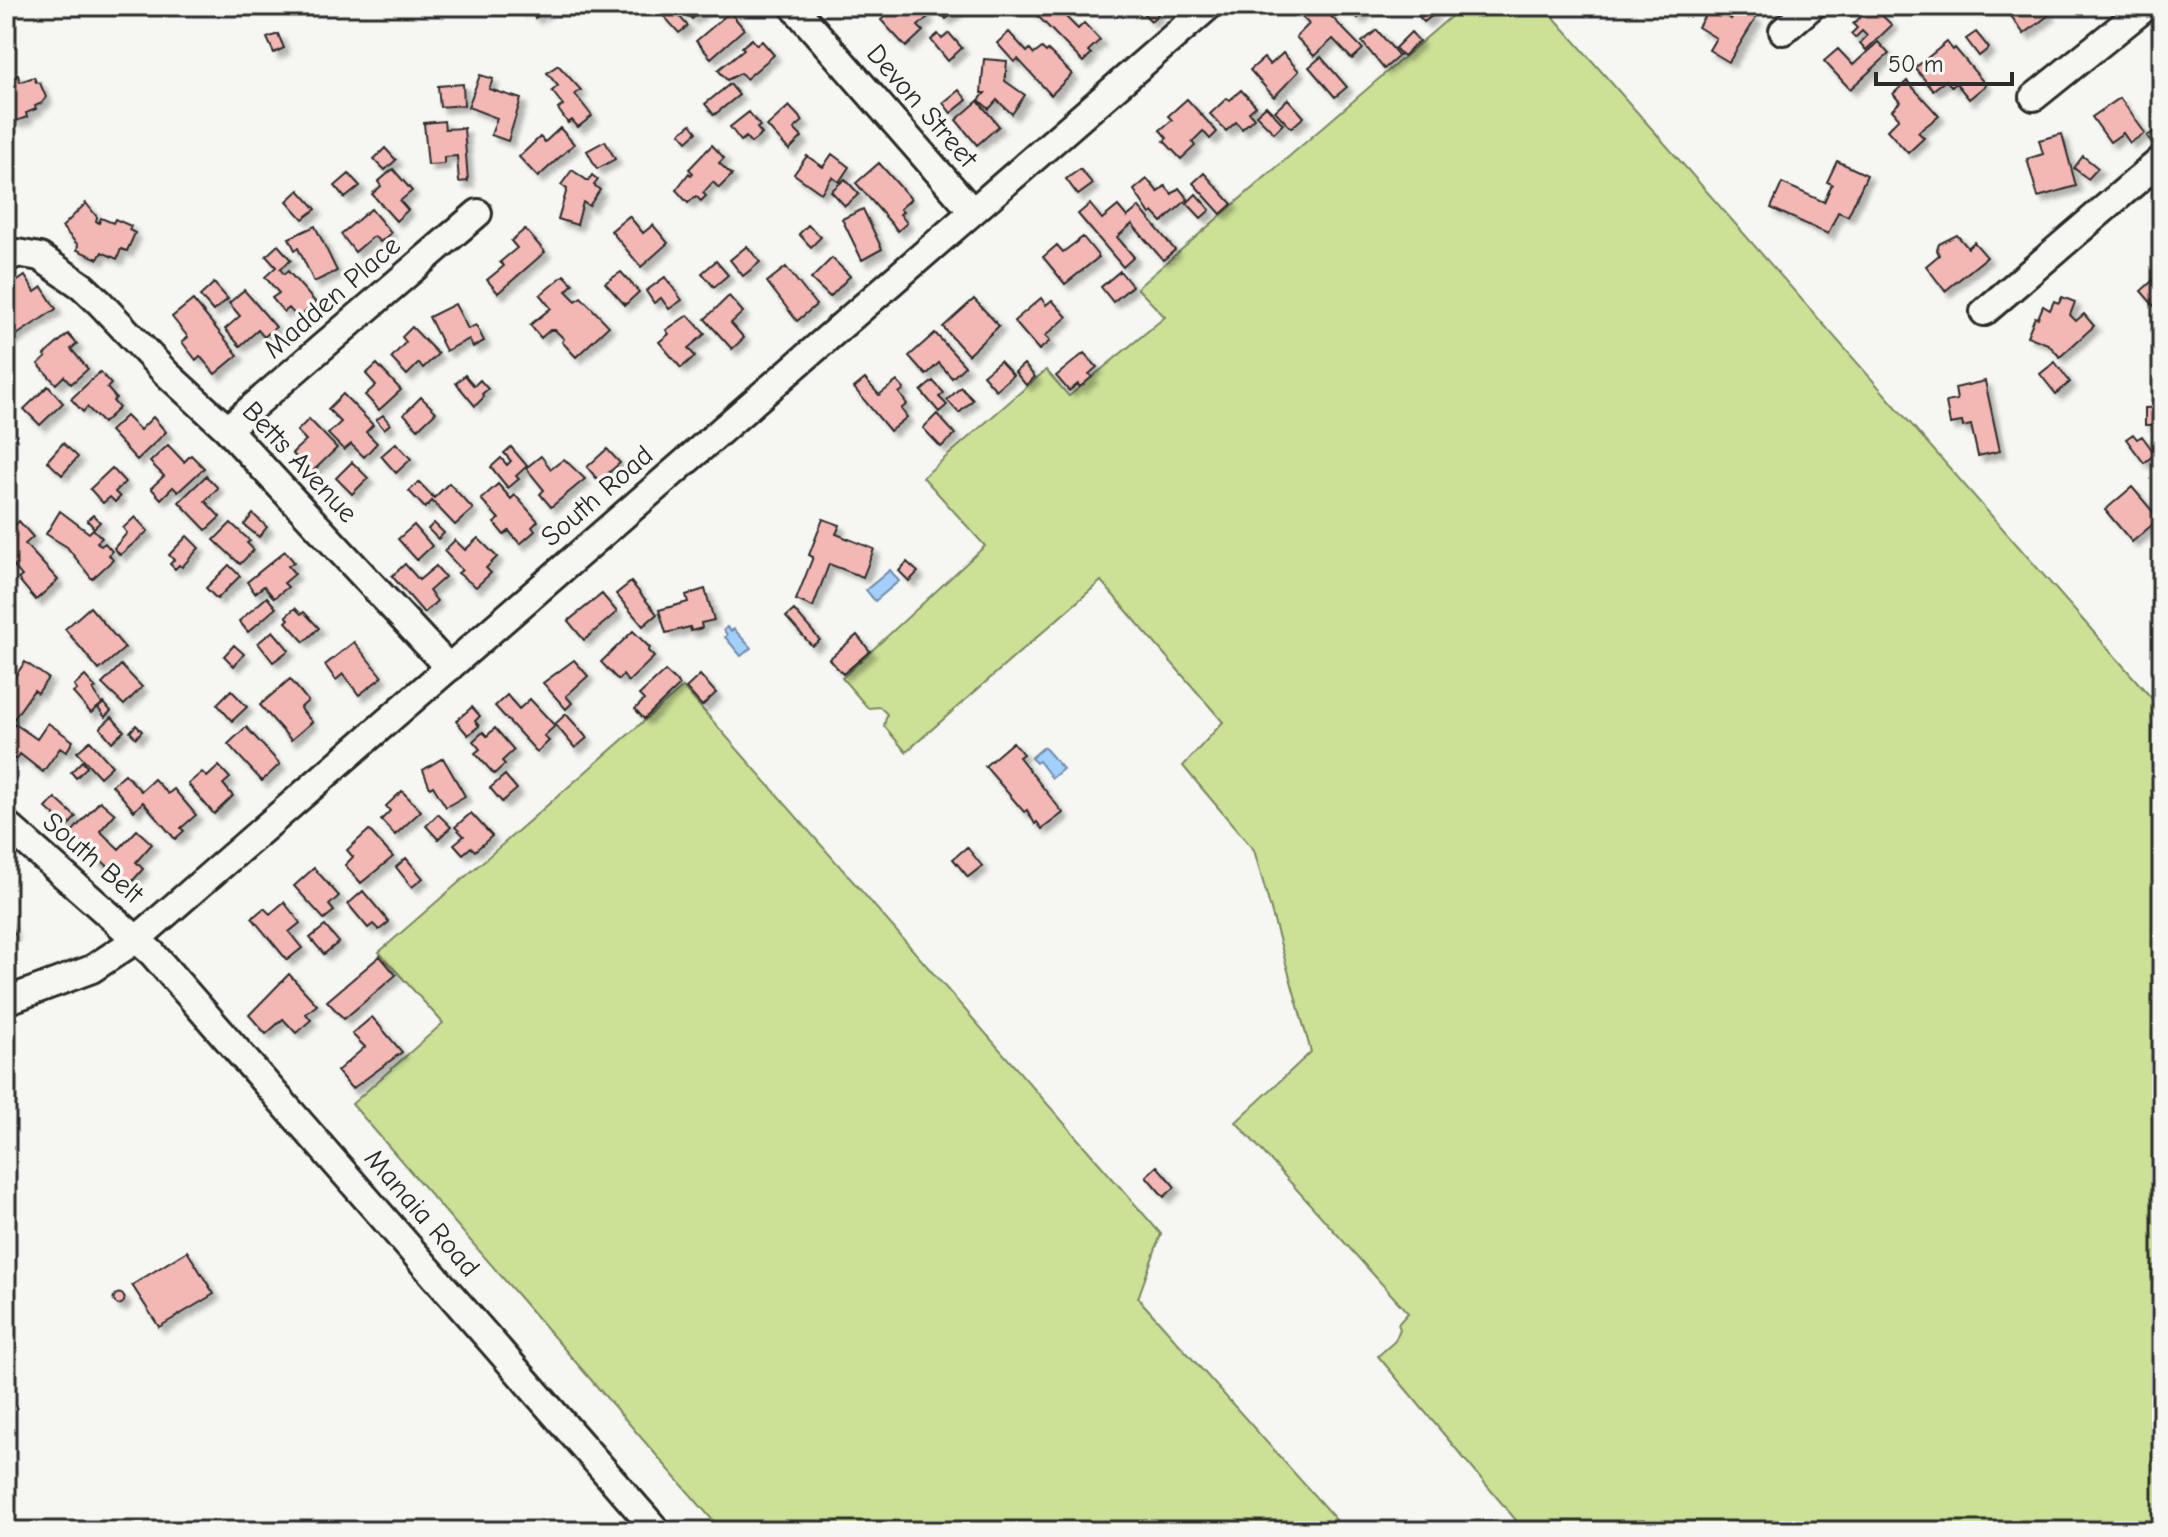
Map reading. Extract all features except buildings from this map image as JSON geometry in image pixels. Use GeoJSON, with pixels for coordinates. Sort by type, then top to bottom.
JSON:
{"type":"FeatureCollection","features":[{"type":"Feature","properties":{"kind":"street","name":"Devon Street"},"geometry":{"type":"LineString","coordinates":[[793,6],[972,211]]}},
{"type":"Feature","properties":{"kind":"street","name":"South Road"},"geometry":{"type":"LineString","coordinates":[[6,1001],[92,969],[137,939],[1209,6]]}},
{"type":"Feature","properties":{"kind":"street"},"geometry":{"type":"LineString","coordinates":[[1783,31],[1812,6]]}},
{"type":"Feature","properties":{"kind":"street"},"geometry":{"type":"LineString","coordinates":[[2034,97],[2147,6]]}},
{"type":"Feature","properties":{"kind":"street"},"geometry":{"type":"LineString","coordinates":[[1984,312],[2162,159]]}},
{"type":"Feature","properties":{"kind":"street","name":"Madden Place"},"geometry":{"type":"LineString","coordinates":[[227,429],[478,213]]}},
{"type":"Feature","properties":{"kind":"street","name":"Betts Avenue"},"geometry":{"type":"LineString","coordinates":[[6,259],[17,253],[40,257],[82,286],[166,373],[227,429],[449,668]]}},
{"type":"Feature","properties":{"kind":"street","name":"South Belt"},"geometry":{"type":"LineString","coordinates":[[6,824],[137,939]]}},
{"type":"Feature","properties":{"kind":"street","name":"Manaia Road"},"geometry":{"type":"LineString","coordinates":[[137,939],[657,1531]]}},
{"type":"Feature","properties":{"kind":"green space"},"geometry":{"type":"Polygon","coordinates":[[[1463,6],[1544,6],[2162,710],[2162,1531],[1525,1531],[1378,1356],[1395,1341],[1400,1329],[1398,1324],[1408,1313],[1236,1122],[1311,1052],[1254,850],[1183,766],[1223,722],[1101,581],[906,752],[884,726],[887,714],[880,707],[868,708],[842,678],[985,546],[923,477],[1046,370],[1069,396],[1165,317],[1137,288],[1463,6]]]}},
{"type":"Feature","properties":{"kind":"green space"},"geometry":{"type":"Polygon","coordinates":[[[683,687],[1161,1234],[1138,1298],[1346,1531],[722,1531],[352,1104],[443,1023],[379,952],[683,687]]]}},
{"type":"Feature","properties":{"kind":"water"},"geometry":{"type":"Polygon","coordinates":[[[890,570],[899,581],[875,601],[866,590],[890,570]]]}},
{"type":"Feature","properties":{"kind":"water"},"geometry":{"type":"Polygon","coordinates":[[[727,627],[731,631],[734,629],[751,648],[741,656],[725,637],[727,627]]]}},
{"type":"Feature","properties":{"kind":"water"},"geometry":{"type":"Polygon","coordinates":[[[1044,747],[1063,769],[1052,778],[1039,761],[1036,763],[1031,758],[1044,747]]]}}]}
